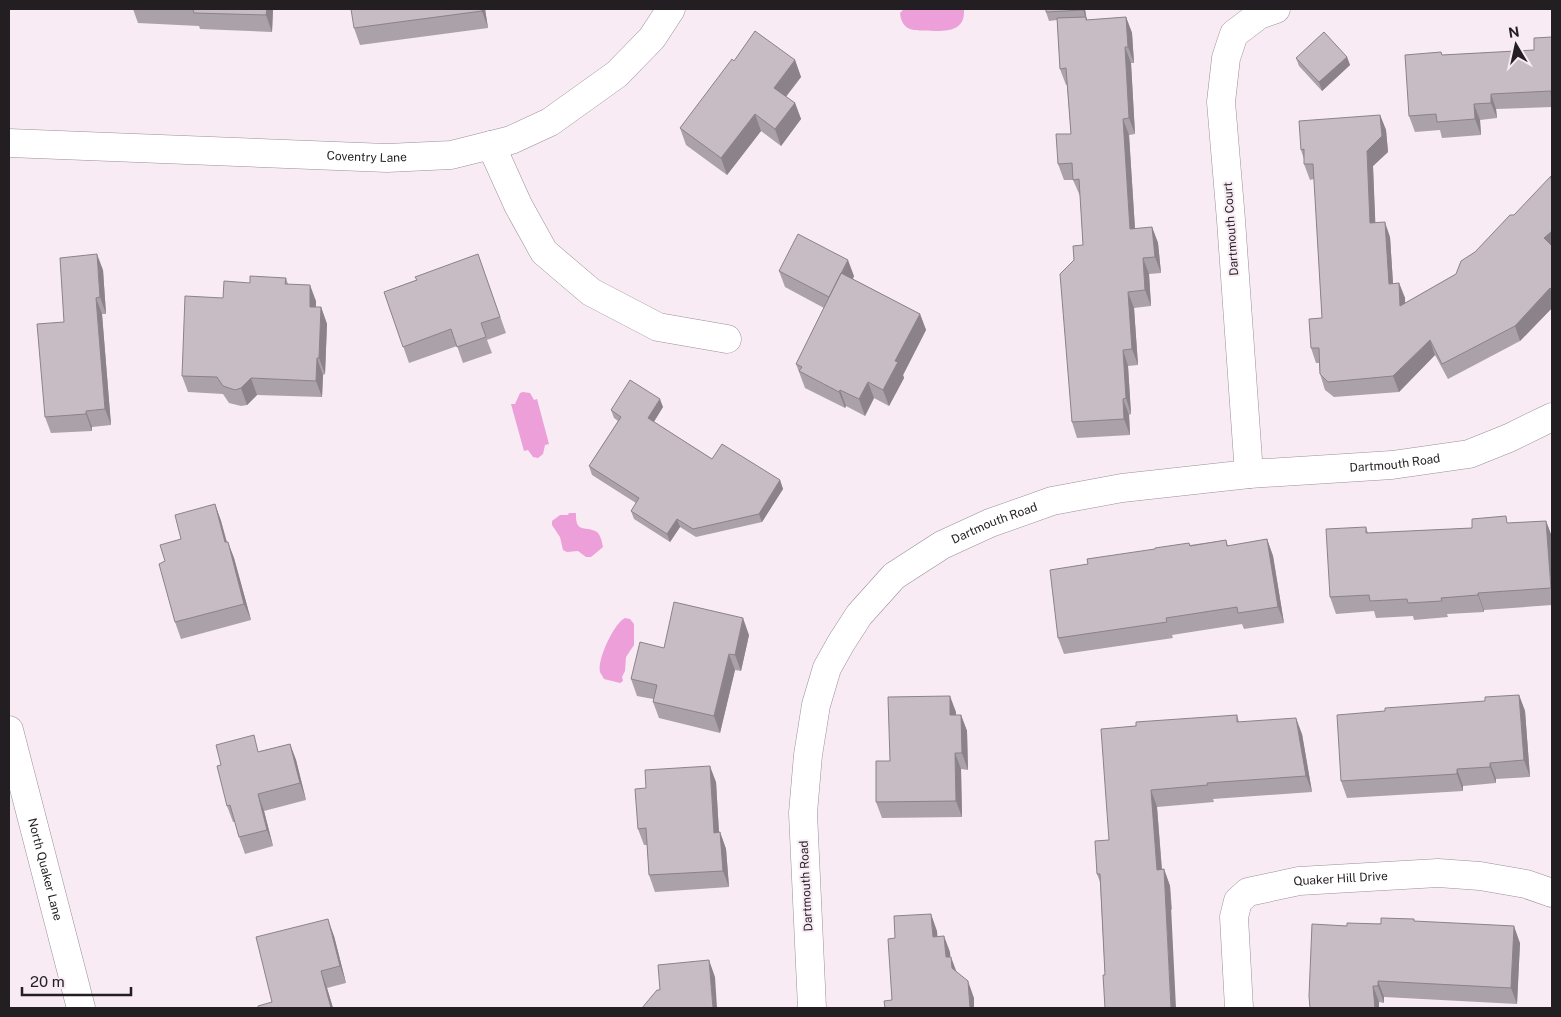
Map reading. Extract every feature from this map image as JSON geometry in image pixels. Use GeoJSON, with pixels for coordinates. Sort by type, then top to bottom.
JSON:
{"type":"FeatureCollection","features":[{"type":"Feature","properties":{"kind":"street","name":"Coventry Lane"},"geometry":{"type":"LineString","coordinates":[[9,143],[387,158],[451,155],[511,140],[550,122],[617,74],[652,38],[671,9]]}},
{"type":"Feature","properties":{"kind":"street","name":"Dartmouth Court"},"geometry":{"type":"LineString","coordinates":[[1249,474],[1221,102],[1226,58],[1234,34],[1259,15],[1276,9]]}},
{"type":"Feature","properties":{"kind":"street"},"geometry":{"type":"LineString","coordinates":[[491,145],[518,205],[544,252],[591,292],[658,327],[727,339]]}},
{"type":"Feature","properties":{"kind":"street","name":"Dartmouth Road"},"geometry":{"type":"LineString","coordinates":[[812,1008],[803,813],[808,755],[816,705],[828,668],[859,615],[894,576],[942,545],[990,523],[1052,501],[1122,488],[1249,474],[1392,465],[1468,454],[1509,438],[1552,417]]}},
{"type":"Feature","properties":{"kind":"street","name":"North Quaker Lane"},"geometry":{"type":"LineString","coordinates":[[9,730],[80,1008]]}},
{"type":"Feature","properties":{"kind":"street","name":"Quaker Hill Drive"},"geometry":{"type":"LineString","coordinates":[[1239,1008],[1234,917],[1238,901],[1248,892],[1298,881],[1438,873],[1480,876],[1526,884],[1552,893]]}},
{"type":"Feature","properties":{"kind":"shaded area"},"geometry":{"type":"Polygon","coordinates":[[[904,9],[964,9],[964,14],[961,23],[952,29],[946,31],[917,30],[907,28],[904,25],[900,13],[904,9]]]}},
{"type":"Feature","properties":{"kind":"shaded area"},"geometry":{"type":"Polygon","coordinates":[[[520,393],[530,393],[534,400],[537,399],[549,444],[545,445],[543,454],[538,458],[533,457],[528,450],[524,451],[511,404],[515,404],[520,393]]]}},
{"type":"Feature","properties":{"kind":"shaded area"},"geometry":{"type":"Polygon","coordinates":[[[569,513],[576,513],[577,524],[582,528],[597,532],[601,539],[603,547],[591,557],[586,557],[578,551],[567,552],[563,550],[560,537],[552,525],[552,521],[560,515],[568,515],[569,513]]]}},
{"type":"Feature","properties":{"kind":"shaded area"},"geometry":{"type":"Polygon","coordinates":[[[625,618],[630,619],[634,624],[634,645],[626,657],[623,681],[620,683],[604,679],[600,672],[600,666],[611,634],[625,618]]]}},
{"type":"Feature","properties":{"kind":"building"},"geometry":{"type":"Polygon","coordinates":[[[193,9],[267,9],[266,15],[194,13],[193,9]]]}},
{"type":"Feature","properties":{"kind":"building"},"geometry":{"type":"Polygon","coordinates":[[[351,9],[482,9],[482,11],[354,28],[351,9]]]}},
{"type":"Feature","properties":{"kind":"building"},"geometry":{"type":"Polygon","coordinates":[[[1046,9],[1083,9],[1083,10],[1046,12],[1046,9]]]}},
{"type":"Feature","properties":{"kind":"building"},"geometry":{"type":"Polygon","coordinates":[[[1086,17],[1086,20],[1126,17],[1128,47],[1125,47],[1129,118],[1123,119],[1130,229],[1152,227],[1155,257],[1143,258],[1145,290],[1128,292],[1132,349],[1123,350],[1126,398],[1123,399],[1124,419],[1072,422],[1060,274],[1074,260],[1073,246],[1083,245],[1079,179],[1073,180],[1072,163],[1058,164],[1056,134],[1071,134],[1066,68],[1060,69],[1057,18],[1086,17]]]}},
{"type":"Feature","properties":{"kind":"building"},"geometry":{"type":"Polygon","coordinates":[[[755,31],[795,60],[774,88],[795,103],[775,129],[755,114],[721,158],[680,128],[732,59],[734,61],[755,31]]]}},
{"type":"Feature","properties":{"kind":"building"},"geometry":{"type":"Polygon","coordinates":[[[1324,32],[1347,57],[1319,82],[1296,58],[1324,32]]]}},
{"type":"Feature","properties":{"kind":"building"},"geometry":{"type":"Polygon","coordinates":[[[1552,37],[1552,107],[1551,91],[1491,94],[1491,103],[1474,104],[1475,119],[1437,122],[1436,114],[1409,116],[1405,55],[1441,52],[1442,55],[1534,50],[1534,38],[1552,37]]]}},
{"type":"Feature","properties":{"kind":"building"},"geometry":{"type":"Polygon","coordinates":[[[1380,115],[1382,136],[1367,151],[1370,223],[1385,222],[1389,284],[1399,283],[1400,306],[1456,274],[1461,261],[1475,252],[1551,176],[1552,231],[1544,238],[1552,246],[1552,290],[1550,288],[1515,326],[1442,364],[1430,340],[1393,376],[1328,382],[1320,374],[1319,348],[1311,348],[1309,319],[1322,318],[1313,164],[1304,164],[1304,149],[1301,150],[1299,121],[1380,115]]]}},
{"type":"Feature","properties":{"kind":"building"},"geometry":{"type":"Polygon","coordinates":[[[798,234],[848,260],[829,297],[779,271],[798,234]]]}},
{"type":"Feature","properties":{"kind":"building"},"geometry":{"type":"Polygon","coordinates":[[[97,254],[100,297],[96,298],[105,409],[86,411],[86,414],[45,417],[37,324],[64,322],[60,258],[97,254]]]}},
{"type":"Feature","properties":{"kind":"building"},"geometry":{"type":"Polygon","coordinates":[[[478,254],[500,317],[481,323],[486,337],[457,347],[451,329],[403,347],[384,292],[417,280],[415,277],[478,254]]]}},
{"type":"Feature","properties":{"kind":"building"},"geometry":{"type":"Polygon","coordinates":[[[841,273],[920,314],[895,361],[898,362],[883,390],[868,382],[859,399],[840,390],[839,392],[799,371],[802,367],[796,364],[841,273]]]}},
{"type":"Feature","properties":{"kind":"building"},"geometry":{"type":"Polygon","coordinates":[[[250,276],[286,278],[285,284],[310,285],[310,307],[321,307],[316,381],[251,378],[241,388],[235,390],[223,386],[217,377],[182,376],[185,296],[223,298],[224,281],[250,283],[250,276]]]}},
{"type":"Feature","properties":{"kind":"building"},"geometry":{"type":"Polygon","coordinates":[[[630,380],[660,399],[648,418],[712,459],[722,444],[780,480],[759,514],[693,529],[677,519],[667,534],[631,511],[639,498],[589,466],[621,417],[611,410],[630,380]]]}},
{"type":"Feature","properties":{"kind":"building"},"geometry":{"type":"Polygon","coordinates":[[[215,504],[225,542],[228,542],[244,604],[175,622],[159,564],[165,561],[160,545],[181,539],[175,515],[215,504]]]}},
{"type":"Feature","properties":{"kind":"building"},"geometry":{"type":"Polygon","coordinates":[[[1506,516],[1507,523],[1546,521],[1551,588],[1478,593],[1478,595],[1441,598],[1442,601],[1408,603],[1407,599],[1370,601],[1369,595],[1330,597],[1326,529],[1366,527],[1366,533],[1472,528],[1472,519],[1506,516]]]}},
{"type":"Feature","properties":{"kind":"building"},"geometry":{"type":"Polygon","coordinates":[[[1267,539],[1278,607],[1238,613],[1237,607],[1166,618],[1167,622],[1058,638],[1050,570],[1088,564],[1087,559],[1189,543],[1190,546],[1226,540],[1227,546],[1267,539]]]}},
{"type":"Feature","properties":{"kind":"building"},"geometry":{"type":"Polygon","coordinates":[[[674,602],[743,618],[735,655],[729,654],[714,716],[653,702],[657,685],[631,679],[640,642],[664,648],[674,602]]]}},
{"type":"Feature","properties":{"kind":"building"},"geometry":{"type":"Polygon","coordinates":[[[1519,695],[1524,760],[1490,763],[1490,767],[1457,769],[1457,774],[1341,781],[1337,715],[1385,711],[1385,708],[1485,701],[1485,697],[1519,695]]]}},
{"type":"Feature","properties":{"kind":"building"},"geometry":{"type":"Polygon","coordinates":[[[950,696],[950,715],[961,715],[962,753],[955,753],[956,801],[876,802],[876,761],[890,761],[888,697],[950,696]]]}},
{"type":"Feature","properties":{"kind":"building"},"geometry":{"type":"Polygon","coordinates":[[[1237,715],[1237,722],[1296,718],[1306,776],[1207,783],[1208,785],[1151,790],[1157,870],[1164,869],[1171,1008],[1105,1008],[1100,874],[1097,874],[1095,841],[1109,840],[1101,729],[1136,726],[1136,722],[1237,715]]]}},
{"type":"Feature","properties":{"kind":"building"},"geometry":{"type":"Polygon","coordinates":[[[254,735],[258,752],[290,744],[300,783],[258,794],[267,830],[239,837],[230,805],[227,806],[217,766],[221,765],[216,745],[254,735]]]}},
{"type":"Feature","properties":{"kind":"building"},"geometry":{"type":"Polygon","coordinates":[[[710,766],[714,833],[720,832],[723,871],[649,875],[646,828],[638,829],[635,789],[646,788],[645,770],[710,766]]]}},
{"type":"Feature","properties":{"kind":"building"},"geometry":{"type":"Polygon","coordinates":[[[931,914],[933,937],[944,936],[946,957],[951,957],[952,968],[968,981],[970,1008],[885,1008],[884,1001],[892,1000],[888,939],[895,938],[894,916],[931,914]]]}},
{"type":"Feature","properties":{"kind":"building"},"geometry":{"type":"Polygon","coordinates":[[[1381,918],[1514,926],[1511,988],[1378,981],[1378,986],[1373,986],[1375,1008],[1310,1008],[1312,924],[1347,926],[1347,923],[1381,924],[1381,918]]]}},
{"type":"Feature","properties":{"kind":"building"},"geometry":{"type":"Polygon","coordinates":[[[328,919],[340,966],[321,971],[331,1008],[258,1008],[258,1006],[272,1002],[256,937],[328,919]]]}},
{"type":"Feature","properties":{"kind":"building"},"geometry":{"type":"Polygon","coordinates":[[[709,960],[713,1008],[642,1008],[657,990],[660,990],[658,965],[709,960]]]}}]}
